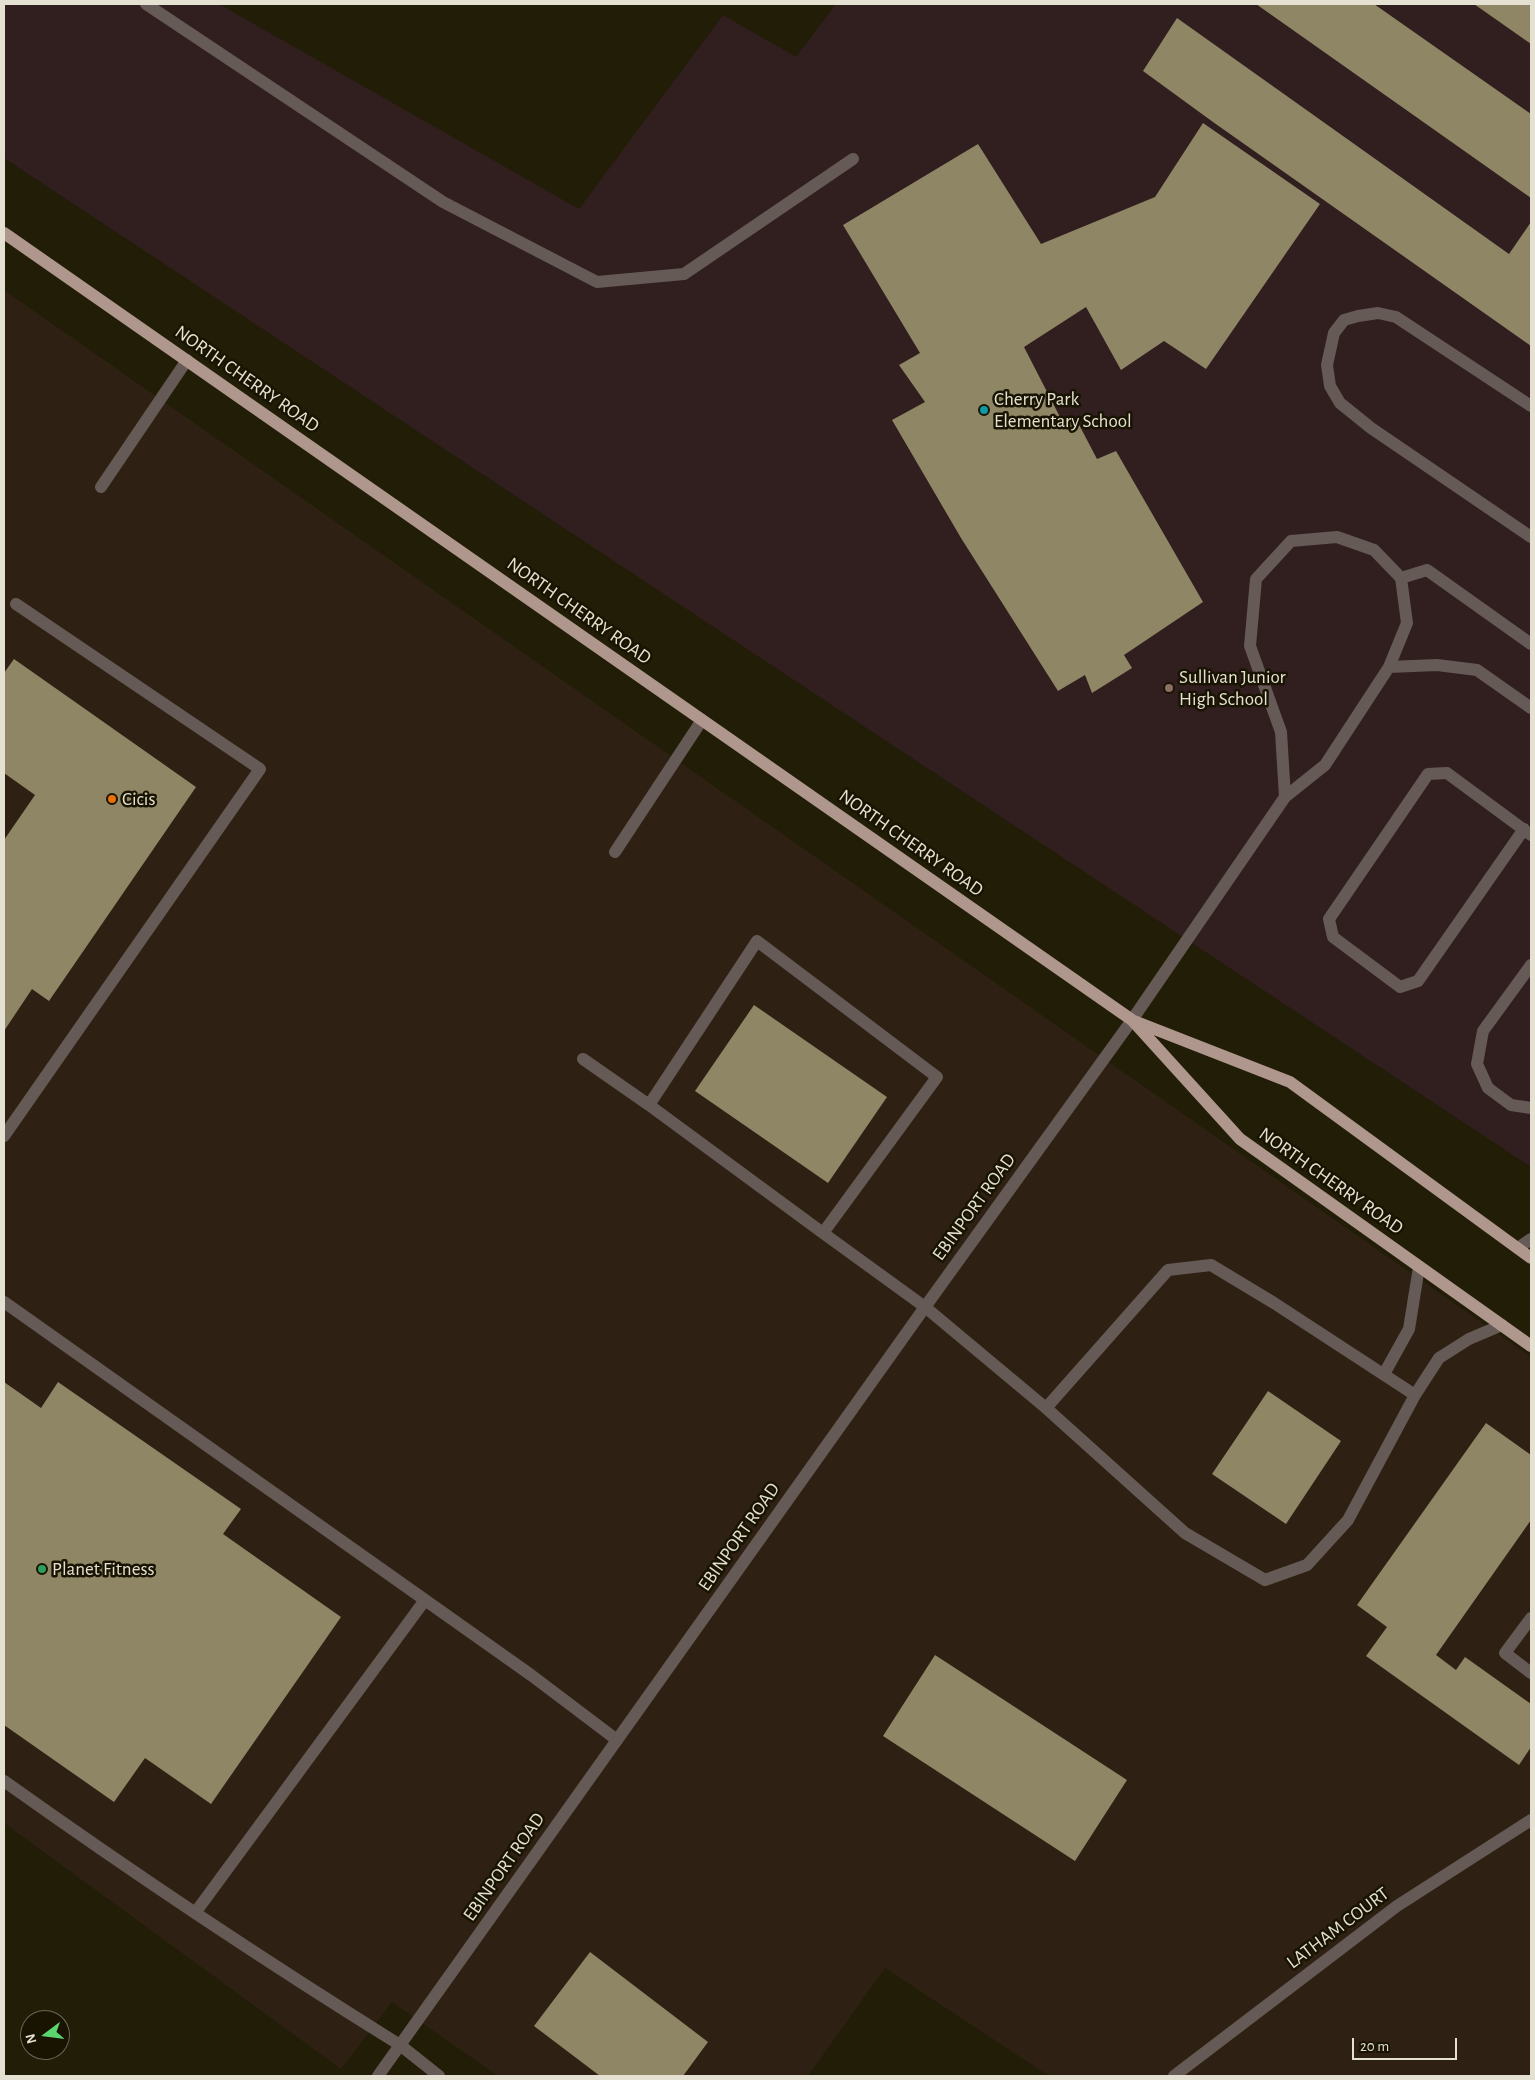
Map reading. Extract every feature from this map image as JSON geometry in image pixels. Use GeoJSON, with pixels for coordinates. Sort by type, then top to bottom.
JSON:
{"type":"FeatureCollection","features":[{"type":"Feature","properties":{"kind":"main road","name":"NORTH CHERRY ROAD"},"geometry":{"type":"LineString","coordinates":[[4,233],[1132,1020],[1240,1139],[1531,1346]]}},
{"type":"Feature","properties":{"kind":"main road","name":"NORTH CHERRY ROAD"},"geometry":{"type":"LineString","coordinates":[[1132,1020],[1290,1082],[1531,1258]]}},
{"type":"Feature","properties":{"kind":"street"},"geometry":{"type":"LineString","coordinates":[[146,4],[443,202],[597,282],[684,274],[853,160]]}},
{"type":"Feature","properties":{"kind":"street"},"geometry":{"type":"LineString","coordinates":[[1531,406],[1396,317],[1378,314],[1358,316],[1344,320],[1334,333],[1327,365],[1330,386],[1340,403],[1371,428],[1531,537]]}},
{"type":"Feature","properties":{"kind":"street"},"geometry":{"type":"LineString","coordinates":[[101,487],[187,360]]}},
{"type":"Feature","properties":{"kind":"street"},"geometry":{"type":"LineString","coordinates":[[1285,797],[1281,732],[1250,646],[1256,579],[1291,541],[1338,537],[1374,550],[1401,578],[1428,570],[1531,644]]}},
{"type":"Feature","properties":{"kind":"street","name":"EBINPORT ROAD"},"geometry":{"type":"LineString","coordinates":[[378,2076],[1132,1020],[1285,797],[1325,765],[1389,667],[1407,623],[1401,578]]}},
{"type":"Feature","properties":{"kind":"street"},"geometry":{"type":"LineString","coordinates":[[4,1136],[260,769],[16,604]]}},
{"type":"Feature","properties":{"kind":"street"},"geometry":{"type":"LineString","coordinates":[[1389,667],[1436,664],[1477,670],[1531,708]]}},
{"type":"Feature","properties":{"kind":"street"},"geometry":{"type":"LineString","coordinates":[[615,852],[702,720]]}},
{"type":"Feature","properties":{"kind":"street"},"geometry":{"type":"LineString","coordinates":[[1447,773],[1527,832],[1418,981],[1400,987],[1333,937],[1329,919],[1428,774],[1447,773]]}},
{"type":"Feature","properties":{"kind":"street"},"geometry":{"type":"LineString","coordinates":[[649,1105],[758,941],[937,1077],[823,1234]]}},
{"type":"Feature","properties":{"kind":"street"},"geometry":{"type":"LineString","coordinates":[[1531,965],[1483,1031],[1477,1064],[1488,1088],[1512,1105],[1531,1108]]}},
{"type":"Feature","properties":{"kind":"street"},"geometry":{"type":"LineString","coordinates":[[583,1059],[649,1105],[925,1308],[1046,1408],[1185,1532],[1265,1580],[1308,1565],[1348,1520],[1415,1395],[1439,1358],[1469,1339],[1502,1325]]}},
{"type":"Feature","properties":{"kind":"street"},"geometry":{"type":"LineString","coordinates":[[1518,1248],[1531,1239]]}},
{"type":"Feature","properties":{"kind":"street"},"geometry":{"type":"LineString","coordinates":[[1046,1408],[1168,1270],[1211,1265],[1274,1303],[1415,1395]]}},
{"type":"Feature","properties":{"kind":"street"},"geometry":{"type":"LineString","coordinates":[[1384,1374],[1409,1329],[1419,1267]]}},
{"type":"Feature","properties":{"kind":"street"},"geometry":{"type":"LineString","coordinates":[[4,1302],[531,1675],[617,1740]]}},
{"type":"Feature","properties":{"kind":"street"},"geometry":{"type":"LineString","coordinates":[[195,1913],[425,1600]]}},
{"type":"Feature","properties":{"kind":"street"},"geometry":{"type":"LineString","coordinates":[[1531,1618],[1505,1653],[1531,1673]]}},
{"type":"Feature","properties":{"kind":"street"},"geometry":{"type":"LineString","coordinates":[[4,1781],[100,1850],[303,1984],[400,2045],[439,2076]]}},
{"type":"Feature","properties":{"kind":"street","name":"LATHAM COURT"},"geometry":{"type":"LineString","coordinates":[[1174,2076],[1397,1906],[1531,1820]]}},
{"type":"Feature","properties":{"kind":"shaded area","name":"Sullivan Junior High School"},"geometry":{"type":"Polygon","coordinates":[[[4,4],[219,4],[579,209],[723,15],[796,57],[836,4],[1531,4],[1531,1167],[4,158],[4,4]]]}},
{"type":"Feature","properties":{"kind":"shaded area"},"geometry":{"type":"Polygon","coordinates":[[[4,290],[1531,1357],[1531,2076],[1049,2076],[885,1968],[808,2076],[498,2076],[392,2002],[341,2069],[4,1823],[4,290]]]}},
{"type":"Feature","properties":{"kind":"building"},"geometry":{"type":"Polygon","coordinates":[[[1256,4],[1374,4],[1531,114],[1531,198],[1256,4]]]}},
{"type":"Feature","properties":{"kind":"building"},"geometry":{"type":"Polygon","coordinates":[[[1474,4],[1531,4],[1531,44],[1474,4]]]}},
{"type":"Feature","properties":{"kind":"building"},"geometry":{"type":"Polygon","coordinates":[[[1177,18],[1509,254],[1531,222],[1531,346],[1143,71],[1177,18]]]}},
{"type":"Feature","properties":{"kind":"building","name":"Cherry Park Elementary School"},"geometry":{"type":"Polygon","coordinates":[[[1203,123],[1320,204],[1206,369],[1164,341],[1121,370],[1086,307],[1024,347],[1061,419],[1075,417],[1097,459],[1116,451],[1203,602],[1124,655],[1132,668],[1092,693],[1085,675],[1058,691],[961,538],[892,420],[925,402],[899,365],[920,353],[843,225],[978,144],[1041,244],[1155,197],[1203,123]]]}},
{"type":"Feature","properties":{"kind":"building"},"geometry":{"type":"Polygon","coordinates":[[[14,659],[196,787],[49,1001],[32,989],[4,1031],[4,840],[35,795],[4,773],[4,673],[14,659]]]}},
{"type":"Feature","properties":{"kind":"building"},"geometry":{"type":"Polygon","coordinates":[[[754,1005],[887,1097],[828,1183],[695,1091],[754,1005]]]}},
{"type":"Feature","properties":{"kind":"building"},"geometry":{"type":"Polygon","coordinates":[[[4,1382],[41,1408],[58,1382],[241,1509],[223,1534],[341,1617],[211,1804],[145,1758],[114,1802],[4,1725],[4,1382]]]}},
{"type":"Feature","properties":{"kind":"building"},"geometry":{"type":"Polygon","coordinates":[[[1268,1391],[1341,1441],[1286,1524],[1212,1474],[1268,1391]]]}},
{"type":"Feature","properties":{"kind":"building"},"geometry":{"type":"Polygon","coordinates":[[[1486,1423],[1531,1455],[1531,1520],[1436,1655],[1456,1670],[1465,1657],[1531,1704],[1531,1747],[1519,1765],[1366,1656],[1387,1627],[1357,1605],[1486,1423]]]}},
{"type":"Feature","properties":{"kind":"building"},"geometry":{"type":"Polygon","coordinates":[[[935,1655],[1127,1780],[1075,1861],[883,1736],[935,1655]]]}},
{"type":"Feature","properties":{"kind":"building"},"geometry":{"type":"Polygon","coordinates":[[[590,1952],[708,2042],[683,2076],[600,2076],[534,2026],[590,1952]]]}},
{"type":"Feature","properties":{"kind":"place","name":"Cherry Park Elementary School"},"geometry":{"type":"Point","coordinates":[984,410]}},
{"type":"Feature","properties":{"kind":"place","name":"Sullivan Junior High School"},"geometry":{"type":"Point","coordinates":[1169,688]}},
{"type":"Feature","properties":{"kind":"place","name":"Cicis"},"geometry":{"type":"Point","coordinates":[112,799]}},
{"type":"Feature","properties":{"kind":"place","name":"Planet Fitness"},"geometry":{"type":"Point","coordinates":[42,1569]}}]}
